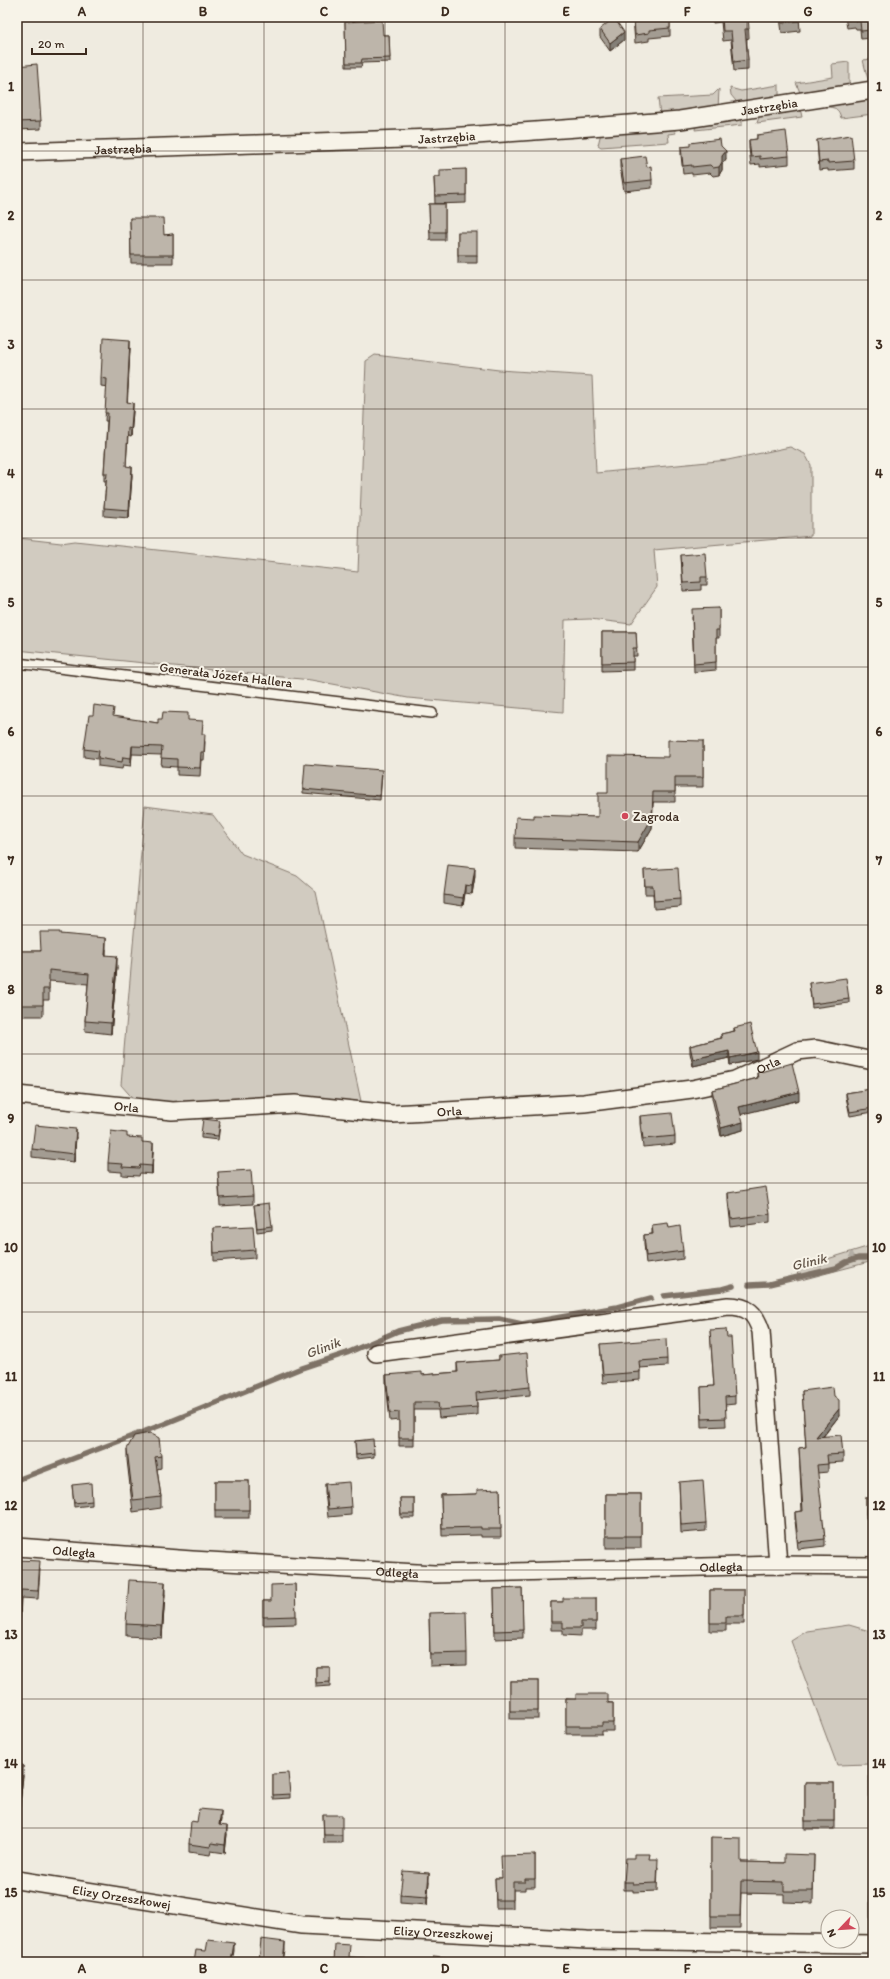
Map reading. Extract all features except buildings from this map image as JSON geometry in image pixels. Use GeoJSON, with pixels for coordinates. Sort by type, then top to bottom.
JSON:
{"type":"FeatureCollection","features":[{"type":"Feature","properties":{"kind":"street","name":"Jastrzębia"},"geometry":{"type":"LineString","coordinates":[[17,152],[434,138],[591,127],[680,120],[873,90]]}},
{"type":"Feature","properties":{"kind":"street","name":"Orla"},"geometry":{"type":"LineString","coordinates":[[17,1096],[172,1111],[295,1104],[392,1114],[584,1103],[692,1089],[735,1080],[768,1066],[787,1055],[808,1049],[816,1049],[873,1061]]}},
{"type":"Feature","properties":{"kind":"street"},"geometry":{"type":"LineString","coordinates":[[376,1353],[712,1308],[739,1306],[756,1316],[761,1331],[778,1565]]}},
{"type":"Feature","properties":{"kind":"street","name":"Odległa"},"geometry":{"type":"LineString","coordinates":[[17,1547],[192,1560],[434,1574],[778,1565],[873,1566]]}},
{"type":"Feature","properties":{"kind":"street","name":"Elizy Orzeszkowej"},"geometry":{"type":"LineString","coordinates":[[17,1880],[302,1925],[588,1940],[873,1944]]}},
{"type":"Feature","properties":{"kind":"lane","name":"Generała Józefa Hallera"},"geometry":{"type":"LineString","coordinates":[[17,663],[432,714]]}},
{"type":"Feature","properties":{"kind":"green space"},"geometry":{"type":"Polygon","coordinates":[[[873,59],[873,84],[869,84],[863,60],[873,59]]]}},
{"type":"Feature","properties":{"kind":"green space"},"geometry":{"type":"Polygon","coordinates":[[[849,62],[849,88],[802,97],[796,83],[833,77],[832,64],[849,62]]]}},
{"type":"Feature","properties":{"kind":"green space"},"geometry":{"type":"Polygon","coordinates":[[[779,85],[779,100],[740,106],[731,95],[730,88],[741,91],[779,85]]]}},
{"type":"Feature","properties":{"kind":"green space"},"geometry":{"type":"Polygon","coordinates":[[[719,89],[718,109],[660,115],[658,98],[713,95],[719,89]]]}},
{"type":"Feature","properties":{"kind":"green space"},"geometry":{"type":"Polygon","coordinates":[[[873,99],[873,114],[841,118],[836,109],[826,107],[826,103],[873,99]]]}},
{"type":"Feature","properties":{"kind":"green space"},"geometry":{"type":"Polygon","coordinates":[[[800,108],[802,117],[757,123],[760,114],[800,108]]]}},
{"type":"Feature","properties":{"kind":"green space"},"geometry":{"type":"Polygon","coordinates":[[[738,117],[742,121],[742,125],[695,130],[696,123],[738,117]]]}},
{"type":"Feature","properties":{"kind":"green space"},"geometry":{"type":"Polygon","coordinates":[[[673,126],[676,133],[668,134],[669,142],[601,147],[598,145],[601,133],[673,126]]]}},
{"type":"Feature","properties":{"kind":"green space"},"geometry":{"type":"Polygon","coordinates":[[[375,355],[499,370],[592,376],[596,473],[728,460],[790,447],[805,454],[811,465],[811,536],[654,550],[657,587],[631,624],[590,619],[565,620],[563,712],[408,698],[311,680],[17,650],[17,538],[61,543],[75,541],[358,572],[366,361],[375,355]]]}},
{"type":"Feature","properties":{"kind":"green space"},"geometry":{"type":"Polygon","coordinates":[[[145,806],[213,815],[242,854],[297,876],[316,892],[362,1106],[197,1105],[136,1102],[121,1085],[145,806]]]}},
{"type":"Feature","properties":{"kind":"green space"},"geometry":{"type":"Polygon","coordinates":[[[873,1245],[873,1261],[797,1281],[798,1268],[873,1245]]]}},
{"type":"Feature","properties":{"kind":"green space"},"geometry":{"type":"Polygon","coordinates":[[[849,1625],[873,1632],[873,1926],[870,1920],[869,1764],[837,1765],[791,1641],[807,1631],[849,1625]]]}},
{"type":"Feature","properties":{"kind":"waterway","name":"Glinik"},"geometry":{"type":"LineString","coordinates":[[749,1285],[769,1284],[836,1268],[846,1262],[858,1258],[873,1258]]}},
{"type":"Feature","properties":{"kind":"waterway","name":"Glinik"},"geometry":{"type":"LineString","coordinates":[[664,1296],[722,1289],[733,1286]]}},
{"type":"Feature","properties":{"kind":"waterway","name":"Glinik"},"geometry":{"type":"LineString","coordinates":[[17,1480],[164,1424],[299,1369],[347,1353],[398,1331],[442,1320],[499,1319],[522,1324],[617,1307],[651,1298]]}},
{"type":"Feature","properties":{"kind":"place","name":"Zagroda"},"geometry":{"type":"Point","coordinates":[625,816]}}]}
